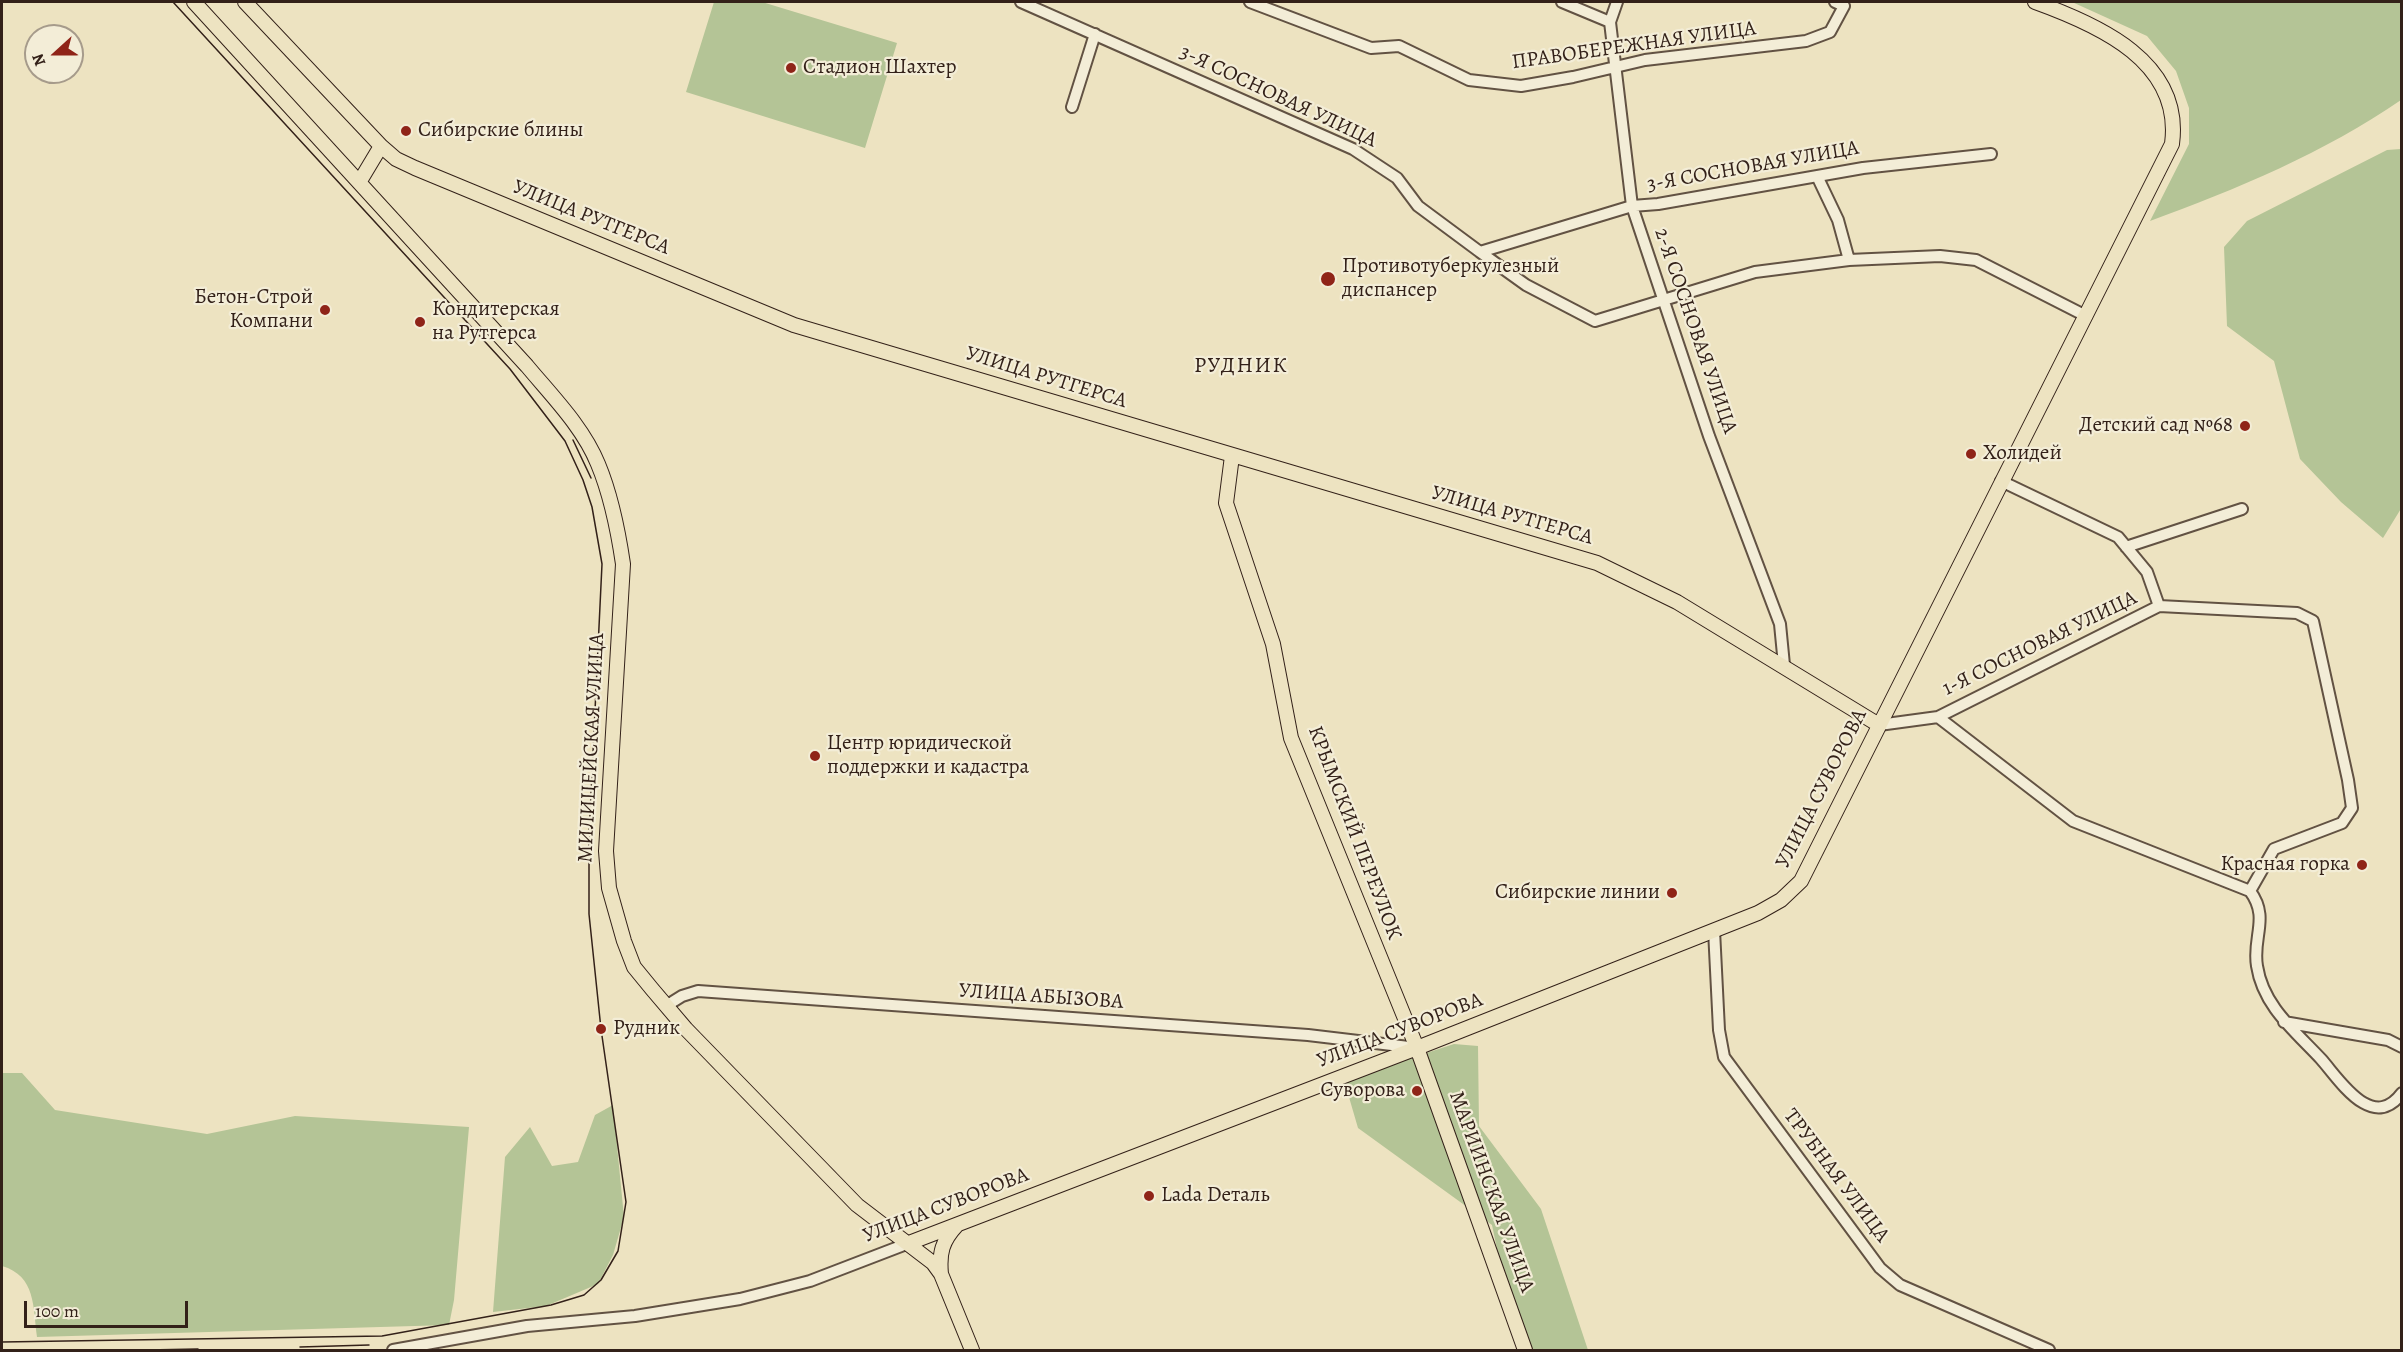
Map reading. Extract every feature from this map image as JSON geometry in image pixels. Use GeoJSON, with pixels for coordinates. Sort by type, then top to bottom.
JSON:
{"type":"FeatureCollection","features":[{"type":"Feature","properties":{"kind":"main road"},"geometry":{"type":"LineString","coordinates":[[194,2],[360,182],[381,146]]}},
{"type":"Feature","properties":{"kind":"main road","name":"УЛИЦА РУТГЕРСА"},"geometry":{"type":"LineString","coordinates":[[245,2],[381,146],[396,159],[415,168],[794,325],[1598,563],[1677,602],[1784,665],[1879,725]]}},
{"type":"Feature","properties":{"kind":"main road","name":"УЛИЦА СУВОРОВА"},"geometry":{"type":"LineString","coordinates":[[909,1243],[1417,1048],[1714,930],[1770,907],[1801,881],[2001,481],[2166,159],[2174,129],[2169,97],[2148,64],[2130,49],[2082,22],[2035,2]]}},
{"type":"Feature","properties":{"kind":"main road","name":"МИЛИЦЕЙСКАЯ УЛИЦА"},"geometry":{"type":"LineString","coordinates":[[360,182],[566,412],[598,463],[616,526],[622,564],[606,851],[609,888],[634,967],[666,1006],[857,1205],[880,1226],[926,1255],[941,1274]]}},
{"type":"Feature","properties":{"kind":"main road","name":"КРЫМСКИЙ ПЕРЕУЛОК"},"geometry":{"type":"LineString","coordinates":[[1232,456],[1226,503],[1276,655],[1291,738],[1417,1048]]}},
{"type":"Feature","properties":{"kind":"main road","name":"МАРИИНСКАЯ УЛИЦА"},"geometry":{"type":"LineString","coordinates":[[1417,1048],[1525,1350]]}},
{"type":"Feature","properties":{"kind":"main road"},"geometry":{"type":"LineString","coordinates":[[958,1224],[946,1236],[941,1247],[941,1274],[972,1350]]}},
{"type":"Feature","properties":{"kind":"street","name":"3-Я СОСНОВАЯ УЛИЦА"},"geometry":{"type":"LineString","coordinates":[[1021,2],[1353,149],[1397,178],[1418,206],[1480,252],[1632,206],[1659,204],[1863,168],[1991,154]]}},
{"type":"Feature","properties":{"kind":"street","name":"ПРАВОБЕРЕЖНАЯ УЛИЦА"},"geometry":{"type":"LineString","coordinates":[[1250,2],[1371,48],[1399,46],[1469,80],[1521,86],[1645,60],[1806,41],[1830,32],[1839,4]]}},
{"type":"Feature","properties":{"kind":"street"},"geometry":{"type":"LineString","coordinates":[[1562,2],[1610,22]]}},
{"type":"Feature","properties":{"kind":"street","name":"2-Я СОСНОВАЯ УЛИЦА"},"geometry":{"type":"LineString","coordinates":[[1617,2],[1610,22],[1632,206],[1662,300],[1780,624],[1784,665]]}},
{"type":"Feature","properties":{"kind":"street"},"geometry":{"type":"LineString","coordinates":[[1072,107],[1095,34]]}},
{"type":"Feature","properties":{"kind":"street"},"geometry":{"type":"LineString","coordinates":[[1817,176],[1838,220],[1849,260]]}},
{"type":"Feature","properties":{"kind":"street"},"geometry":{"type":"LineString","coordinates":[[1480,252],[1526,285],[1595,321],[1618,316],[1662,300],[1755,273],[1849,260],[1940,256],[1977,260],[2086,316]]}},
{"type":"Feature","properties":{"kind":"street"},"geometry":{"type":"LineString","coordinates":[[2001,481],[2118,537],[2147,572],[2159,606],[2297,613],[2313,621],[2348,780],[2352,808],[2342,823],[2274,849],[2250,891]]}},
{"type":"Feature","properties":{"kind":"street"},"geometry":{"type":"LineString","coordinates":[[2126,547],[2242,509]]}},
{"type":"Feature","properties":{"kind":"street","name":"1-Я СОСНОВАЯ УЛИЦА"},"geometry":{"type":"LineString","coordinates":[[1879,725],[1938,717],[2159,606]]}},
{"type":"Feature","properties":{"kind":"street"},"geometry":{"type":"LineString","coordinates":[[1938,717],[2073,821],[2250,891],[2259,903],[2257,965],[2267,995],[2284,1022],[2322,1060],[2354,1098],[2372,1106],[2390,1104],[2402,1093]]}},
{"type":"Feature","properties":{"kind":"street","name":"ТРУБНАЯ УЛИЦА"},"geometry":{"type":"LineString","coordinates":[[1714,930],[1719,1030],[1724,1058],[1881,1268],[1900,1285],[2049,1350]]}},
{"type":"Feature","properties":{"kind":"street","name":"УЛИЦА АБЫЗОВА"},"geometry":{"type":"LineString","coordinates":[[666,1006],[682,996],[698,991],[1308,1035],[1417,1048]]}},
{"type":"Feature","properties":{"kind":"street"},"geometry":{"type":"LineString","coordinates":[[2284,1022],[2388,1040],[2402,1047]]}},
{"type":"Feature","properties":{"kind":"street","name":"УЛИЦА СУВОРОВА"},"geometry":{"type":"LineString","coordinates":[[393,1350],[527,1326],[635,1316],[740,1299],[810,1281],[909,1243]]}},
{"type":"Feature","properties":{"kind":"green space","name":"Стадион Шахтер"},"geometry":{"type":"Polygon","coordinates":[[[714,2],[762,2],[897,43],[865,148],[686,92],[714,2]]]}},
{"type":"Feature","properties":{"kind":"green space"},"geometry":{"type":"Polygon","coordinates":[[[2072,2],[2401,2],[2401,100],[2311,153],[2247,183],[2150,221],[2189,144],[2189,108],[2176,71],[2147,36],[2072,2]]]}},
{"type":"Feature","properties":{"kind":"green space"},"geometry":{"type":"Polygon","coordinates":[[[2401,149],[2402,507],[2383,538],[2341,502],[2300,459],[2274,361],[2227,326],[2224,247],[2247,221],[2387,150],[2401,149]]]}},
{"type":"Feature","properties":{"kind":"green space"},"geometry":{"type":"Polygon","coordinates":[[[1454,1044],[1478,1046],[1479,1126],[1541,1209],[1588,1350],[1518,1350],[1492,1225],[1358,1128],[1344,1080],[1454,1044]]]}},
{"type":"Feature","properties":{"kind":"green space"},"geometry":{"type":"Polygon","coordinates":[[[2,1073],[22,1073],[55,1110],[207,1134],[295,1116],[469,1127],[454,1300],[449,1325],[37,1337],[33,1304],[27,1285],[21,1277],[2,1266],[2,1073]]]}},
{"type":"Feature","properties":{"kind":"green space"},"geometry":{"type":"Polygon","coordinates":[[[613,1105],[624,1217],[613,1255],[598,1284],[546,1306],[493,1312],[505,1157],[530,1127],[552,1166],[578,1162],[595,1115],[613,1105]]]}},
{"type":"Feature","properties":{"kind":"tram line"},"geometry":{"type":"LineString","coordinates":[[2,1342],[382,1336],[551,1305],[584,1295],[601,1280],[618,1251],[626,1202],[601,1029],[589,914],[589,836],[602,564],[592,507],[583,480],[565,441],[510,369],[173,2]]}},
{"type":"Feature","properties":{"kind":"tram line"},"geometry":{"type":"LineString","coordinates":[[573,440],[591,478]]}},
{"type":"Feature","properties":{"kind":"tram line"},"geometry":{"type":"LineString","coordinates":[[300,1347],[369,1345]]}},
{"type":"Feature","properties":{"kind":"tram line"},"geometry":{"type":"LineString","coordinates":[[147,1350],[198,1349]]}},
{"type":"Feature","properties":{"kind":"place","name":"Стадион Шахтер"},"geometry":{"type":"Point","coordinates":[791,68]}},
{"type":"Feature","properties":{"kind":"place","name":"Сибирские блины"},"geometry":{"type":"Point","coordinates":[406,131]}},
{"type":"Feature","properties":{"kind":"place","name":"Противотуберкулезный диспансер"},"geometry":{"type":"Point","coordinates":[1328,279]}},
{"type":"Feature","properties":{"kind":"place","name":"Бетон-Строй Компани"},"geometry":{"type":"Point","coordinates":[325,310]}},
{"type":"Feature","properties":{"kind":"place","name":"Кондитерская на Рутгерса"},"geometry":{"type":"Point","coordinates":[420,322]}},
{"type":"Feature","properties":{"kind":"place","name":"Детский сад №68"},"geometry":{"type":"Point","coordinates":[2245,426]}},
{"type":"Feature","properties":{"kind":"place","name":"Холидей"},"geometry":{"type":"Point","coordinates":[1971,454]}},
{"type":"Feature","properties":{"kind":"place","name":"Центр юридической поддержки и кадастра"},"geometry":{"type":"Point","coordinates":[815,756]}},
{"type":"Feature","properties":{"kind":"place","name":"Красная горка"},"geometry":{"type":"Point","coordinates":[2362,865]}},
{"type":"Feature","properties":{"kind":"place","name":"Сибирские линии"},"geometry":{"type":"Point","coordinates":[1672,893]}},
{"type":"Feature","properties":{"kind":"place","name":"Рудник"},"geometry":{"type":"Point","coordinates":[601,1029]}},
{"type":"Feature","properties":{"kind":"place","name":"Суворова"},"geometry":{"type":"Point","coordinates":[1417,1091]}},
{"type":"Feature","properties":{"kind":"place","name":"Lada Dеталь"},"geometry":{"type":"Point","coordinates":[1149,1196]}},
{"type":"Feature","properties":{"kind":"district","name":"РУДНИК"},"geometry":{"type":"Point","coordinates":[1241,367]}}]}
